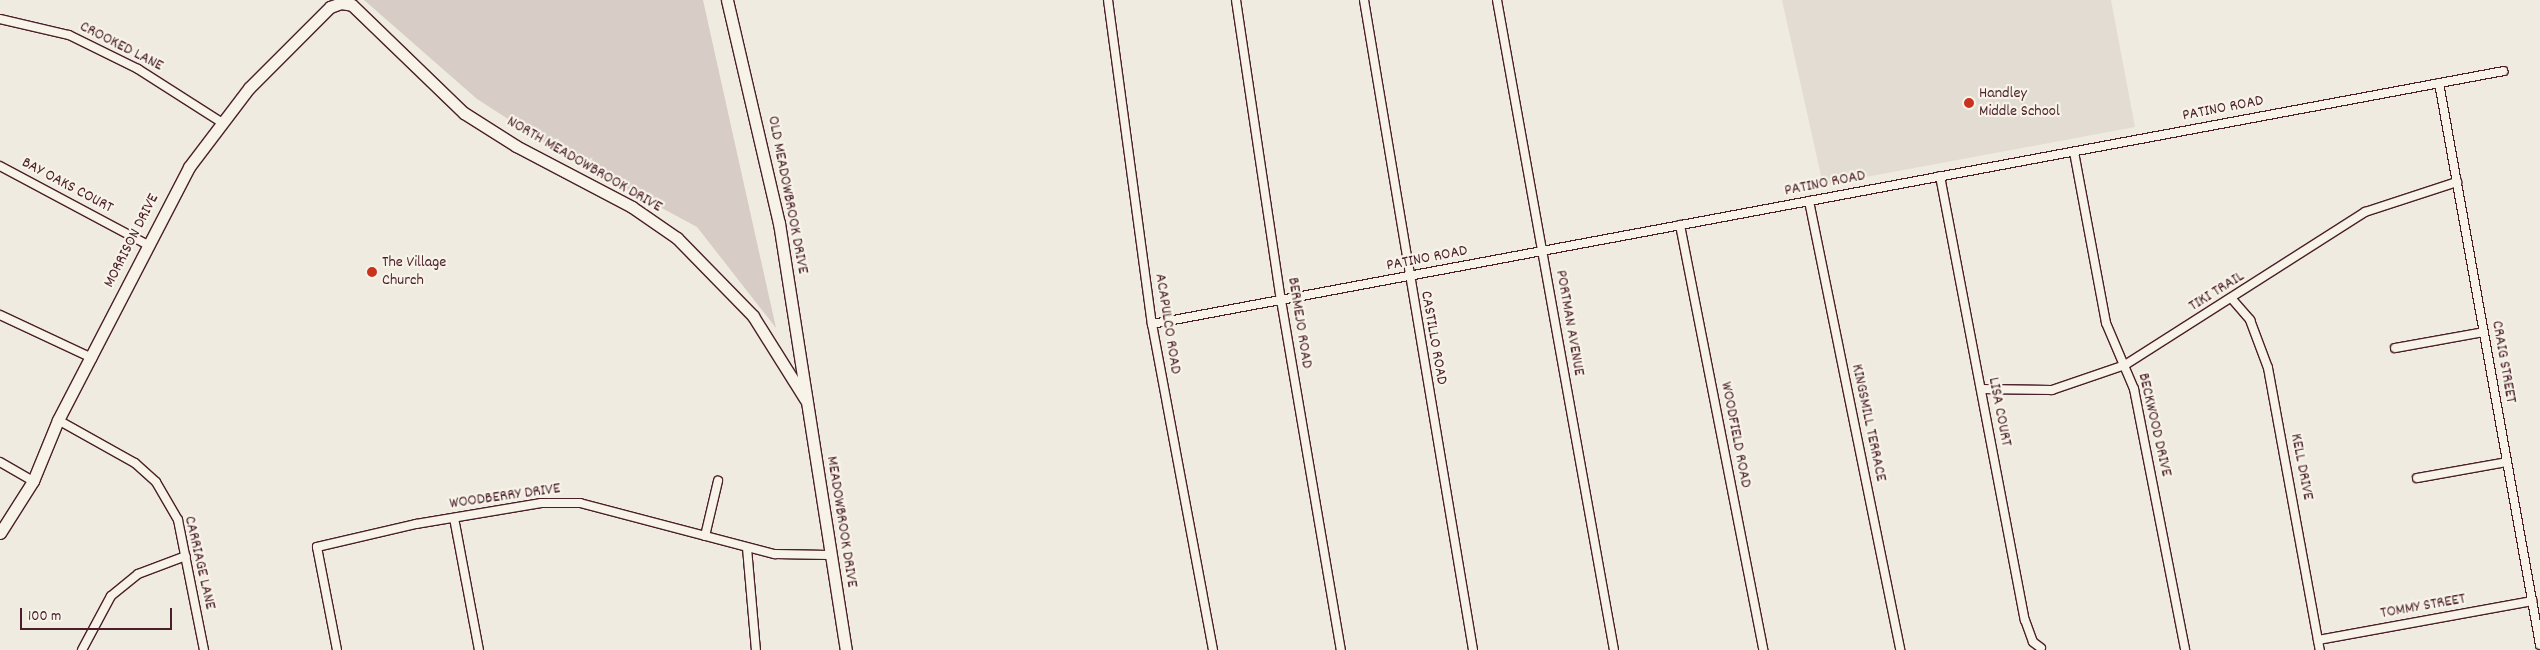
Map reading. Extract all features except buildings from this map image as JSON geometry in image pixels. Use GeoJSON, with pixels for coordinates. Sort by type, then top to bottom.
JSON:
{"type":"FeatureCollection","features":[{"type":"Feature","properties":{"kind":"street","name":"OLD MEADOWBROOK DRIVE"},"geometry":{"type":"LineString","coordinates":[[727,0],[766,157],[805,399]]}},
{"type":"Feature","properties":{"kind":"street","name":"ACAPULCO ROAD"},"geometry":{"type":"LineString","coordinates":[[1108,0],[1152,324],[1213,650]]}},
{"type":"Feature","properties":{"kind":"street","name":"BERMEJO ROAD"},"geometry":{"type":"LineString","coordinates":[[1236,0],[1281,300],[1341,650]]}},
{"type":"Feature","properties":{"kind":"street","name":"CASTILLO ROAD"},"geometry":{"type":"LineString","coordinates":[[1364,0],[1408,276],[1473,650]]}},
{"type":"Feature","properties":{"kind":"street","name":"PORTMAN AVENUE"},"geometry":{"type":"LineString","coordinates":[[1497,0],[1614,650]]}},
{"type":"Feature","properties":{"kind":"street","name":"NORTH MEADOWBROOK DRIVE"},"geometry":{"type":"LineString","coordinates":[[344,3],[352,5],[464,113],[516,146],[632,207],[677,238],[753,316],[805,399]]}},
{"type":"Feature","properties":{"kind":"street","name":"MORRISON DRIVE"},"geometry":{"type":"LineString","coordinates":[[0,533],[33,481],[58,420],[92,358],[189,167],[221,122],[292,43],[330,7],[344,3]]}},
{"type":"Feature","properties":{"kind":"street","name":"CROOKED LANE"},"geometry":{"type":"LineString","coordinates":[[0,19],[68,36],[138,69],[221,122]]}},
{"type":"Feature","properties":{"kind":"street","name":"PATINO ROAD"},"geometry":{"type":"LineString","coordinates":[[1152,324],[2504,71]]}},
{"type":"Feature","properties":{"kind":"street","name":"CRAIG STREET"},"geometry":{"type":"LineString","coordinates":[[2439,83],[2540,645]]}},
{"type":"Feature","properties":{"kind":"street","name":"BECKWOOD DRIVE"},"geometry":{"type":"LineString","coordinates":[[2074,152],[2106,324],[2134,389],[2185,650]]}},
{"type":"Feature","properties":{"kind":"street","name":"BAY OAKS COURT"},"geometry":{"type":"LineString","coordinates":[[0,166],[148,245]]}},
{"type":"Feature","properties":{"kind":"street","name":"LISA COURT"},"geometry":{"type":"LineString","coordinates":[[1940,176],[2025,620],[2033,642],[2041,648]]}},
{"type":"Feature","properties":{"kind":"street","name":"TIKI TRAIL"},"geometry":{"type":"LineString","coordinates":[[1981,389],[2052,390],[2125,365],[2232,299],[2365,212],[2457,182]]}},
{"type":"Feature","properties":{"kind":"street","name":"KINGSMILL TERRACE"},"geometry":{"type":"LineString","coordinates":[[1809,201],[1900,650]]}},
{"type":"Feature","properties":{"kind":"street","name":"WOODFIELD ROAD"},"geometry":{"type":"LineString","coordinates":[[1680,225],[1763,650]]}},
{"type":"Feature","properties":{"kind":"street","name":"KELL DRIVE"},"geometry":{"type":"LineString","coordinates":[[2232,299],[2250,320],[2268,368],[2320,650]]}},
{"type":"Feature","properties":{"kind":"street"},"geometry":{"type":"LineString","coordinates":[[0,315],[92,358]]}},
{"type":"Feature","properties":{"kind":"street"},"geometry":{"type":"LineString","coordinates":[[2395,348],[2484,332]]}},
{"type":"Feature","properties":{"kind":"street","name":"MEADOWBROOK DRIVE"},"geometry":{"type":"LineString","coordinates":[[805,399],[846,650]]}},
{"type":"Feature","properties":{"kind":"street","name":"CARRIAGE LANE"},"geometry":{"type":"LineString","coordinates":[[58,420],[135,463],[156,482],[178,520],[204,650]]}},
{"type":"Feature","properties":{"kind":"street"},"geometry":{"type":"LineString","coordinates":[[0,462],[33,481]]}},
{"type":"Feature","properties":{"kind":"street"},"geometry":{"type":"LineString","coordinates":[[2417,478],[2507,462]]}},
{"type":"Feature","properties":{"kind":"street"},"geometry":{"type":"LineString","coordinates":[[705,536],[718,481]]}},
{"type":"Feature","properties":{"kind":"street","name":"WOODBERRY DRIVE"},"geometry":{"type":"LineString","coordinates":[[337,650],[317,547],[454,518],[541,503],[580,502],[774,554],[829,555]]}},
{"type":"Feature","properties":{"kind":"street"},"geometry":{"type":"LineString","coordinates":[[454,518],[479,650]]}},
{"type":"Feature","properties":{"kind":"street"},"geometry":{"type":"LineString","coordinates":[[747,548],[756,650]]}},
{"type":"Feature","properties":{"kind":"street"},"geometry":{"type":"LineString","coordinates":[[82,650],[111,596],[138,574],[186,556]]}},
{"type":"Feature","properties":{"kind":"street","name":"TOMMY STREET"},"geometry":{"type":"LineString","coordinates":[[2318,640],[2532,601]]}},
{"type":"Feature","properties":{"kind":"shaded area"},"geometry":{"type":"Polygon","coordinates":[[[364,0],[703,0],[776,328],[697,227],[569,158],[477,99],[364,0]]]}},
{"type":"Feature","properties":{"kind":"shaded area","name":"Handley Middle School"},"geometry":{"type":"Polygon","coordinates":[[[1782,0],[2111,0],[2135,127],[1823,185],[1782,0]]]}},
{"type":"Feature","properties":{"kind":"place","name":"Handley Middle School"},"geometry":{"type":"Point","coordinates":[1969,103]}},
{"type":"Feature","properties":{"kind":"place","name":"The Village Church"},"geometry":{"type":"Point","coordinates":[372,272]}}]}
